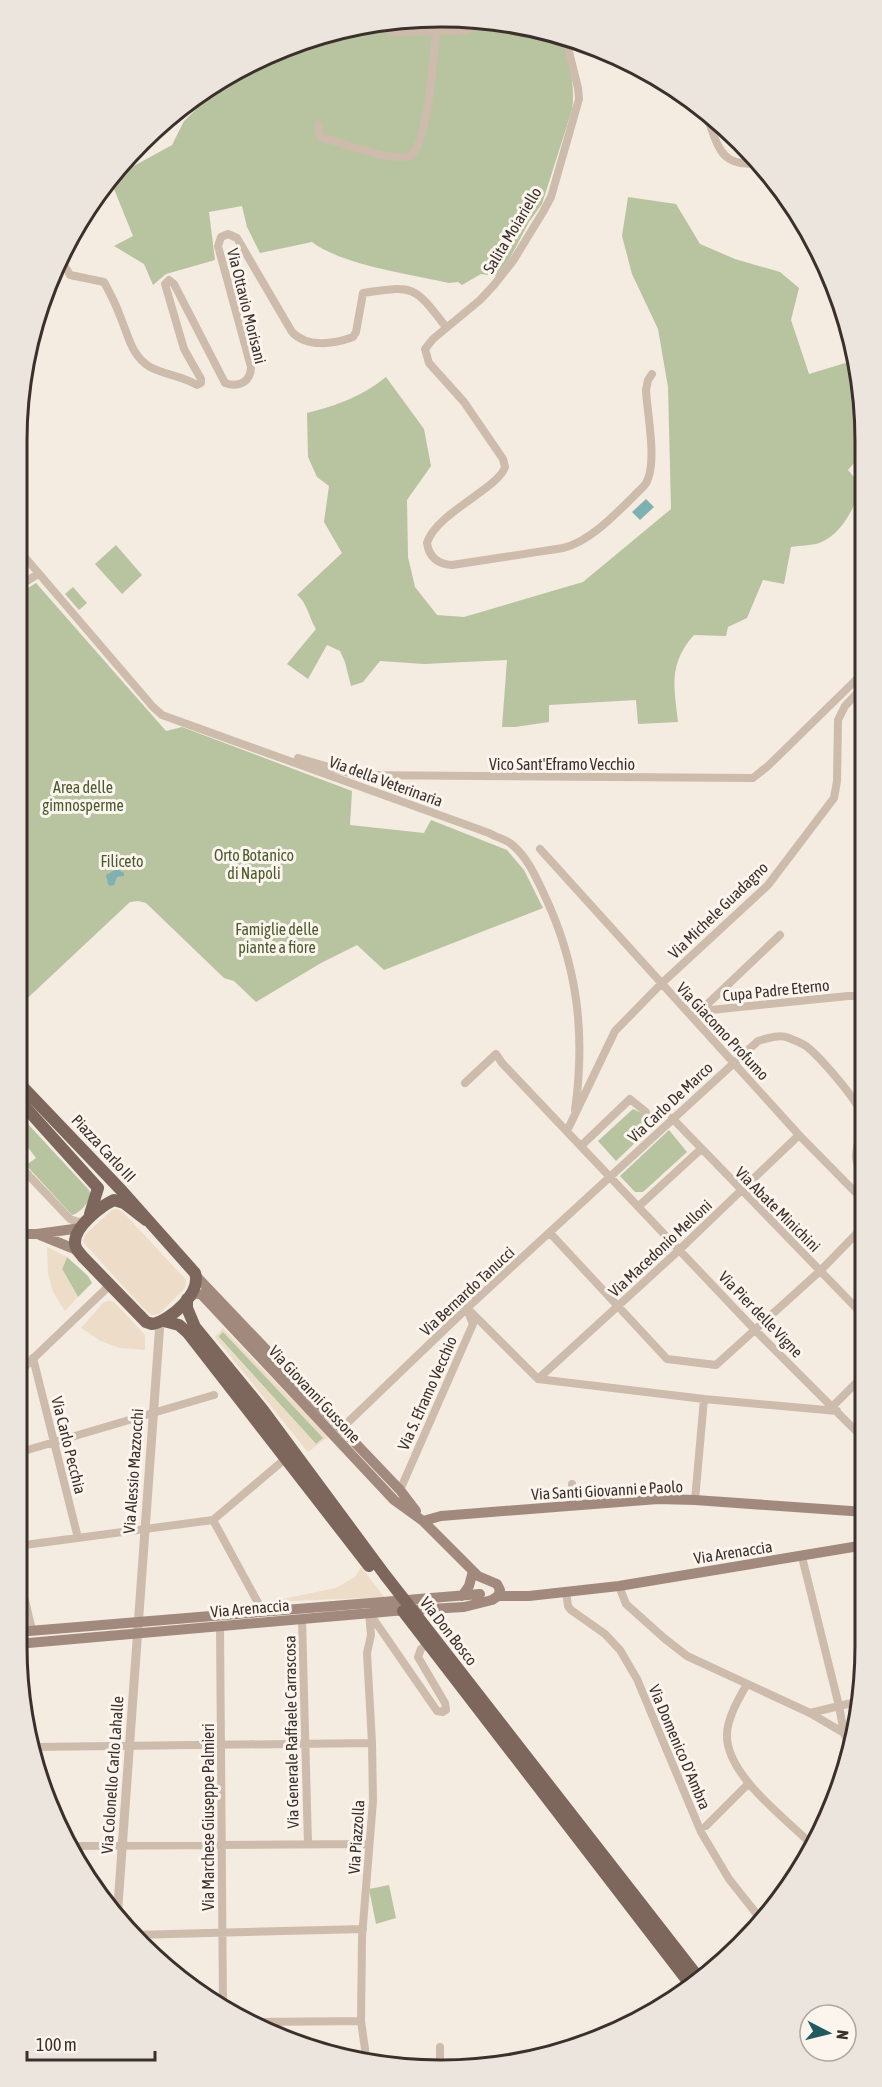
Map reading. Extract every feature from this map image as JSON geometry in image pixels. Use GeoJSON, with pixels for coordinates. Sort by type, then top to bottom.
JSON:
{"type":"FeatureCollection","features":[{"type":"Feature","properties":{"kind":"main road"},"geometry":{"type":"LineString","coordinates":[[27,1099],[31,1105]]}},
{"type":"Feature","properties":{"kind":"main road"},"geometry":{"type":"LineString","coordinates":[[27,1103],[31,1105]]}},
{"type":"Feature","properties":{"kind":"main road","name":"Piazza Carlo III"},"geometry":{"type":"LineString","coordinates":[[31,1105],[122,1191],[197,1277]]}},
{"type":"Feature","properties":{"kind":"main road","name":"Piazza Carlo III"},"geometry":{"type":"LineString","coordinates":[[31,1105],[98,1188],[85,1224]]}},
{"type":"Feature","properties":{"kind":"main road","name":"Piazza Carlo III"},"geometry":{"type":"LineString","coordinates":[[76,1250],[76,1237],[85,1224],[98,1209],[114,1200],[123,1203],[146,1220]]}},
{"type":"Feature","properties":{"kind":"main road"},"geometry":{"type":"LineString","coordinates":[[27,1234],[85,1224]]}},
{"type":"Feature","properties":{"kind":"main road"},"geometry":{"type":"LineString","coordinates":[[37,1234],[76,1250],[146,1322],[152,1324],[162,1322],[187,1299],[197,1277]]}},
{"type":"Feature","properties":{"kind":"main road","name":"Via Giovanni Gussone"},"geometry":{"type":"LineString","coordinates":[[197,1277],[337,1431],[394,1500],[423,1521]]}},
{"type":"Feature","properties":{"kind":"main road","name":"Via Giovanni Gussone"},"geometry":{"type":"LineString","coordinates":[[187,1299],[196,1293],[202,1295],[337,1431],[400,1490],[423,1521],[480,1585],[493,1581],[497,1584],[500,1590],[498,1596]]}},
{"type":"Feature","properties":{"kind":"main road","name":"Via Don Bosco"},"geometry":{"type":"LineString","coordinates":[[187,1299],[189,1313],[195,1327],[277,1429],[383,1578],[406,1616],[431,1641],[695,1973]]}},
{"type":"Feature","properties":{"kind":"main road","name":"Via Don Bosco"},"geometry":{"type":"LineString","coordinates":[[162,1322],[179,1325],[188,1333],[285,1459],[424,1625],[431,1641],[686,1979]]}},
{"type":"Feature","properties":{"kind":"main road","name":"Via Santi Giovanni e Paolo"},"geometry":{"type":"LineString","coordinates":[[423,1521],[441,1516],[658,1499],[855,1511]]}},
{"type":"Feature","properties":{"kind":"main road","name":"Via Arenaccia"},"geometry":{"type":"LineString","coordinates":[[480,1585],[492,1600],[498,1596],[531,1596],[619,1586],[855,1547]]}},
{"type":"Feature","properties":{"kind":"main road"},"geometry":{"type":"LineString","coordinates":[[462,1596],[469,1586],[480,1585]]}},
{"type":"Feature","properties":{"kind":"main road","name":"Via Arenaccia"},"geometry":{"type":"LineString","coordinates":[[27,1643],[263,1612],[462,1596],[480,1585]]}},
{"type":"Feature","properties":{"kind":"main road","name":"Via Arenaccia"},"geometry":{"type":"LineString","coordinates":[[27,1631],[220,1626],[464,1607],[480,1585]]}},
{"type":"Feature","properties":{"kind":"street"},"geometry":{"type":"LineString","coordinates":[[392,32],[436,32],[469,28]]}},
{"type":"Feature","properties":{"kind":"street"},"geometry":{"type":"LineString","coordinates":[[319,126],[322,138],[364,150],[402,157],[412,155],[416,150],[424,124],[436,32]]}},
{"type":"Feature","properties":{"kind":"street","name":"Salita Moiariello"},"geometry":{"type":"LineString","coordinates":[[568,47],[579,99],[551,197],[502,276],[480,300],[429,343],[425,350],[425,356],[433,369],[464,402],[504,462],[504,472],[454,512],[431,534],[428,548],[435,559],[452,565],[563,548],[585,540],[649,480],[651,467],[646,390],[652,374]]}},
{"type":"Feature","properties":{"kind":"street"},"geometry":{"type":"LineString","coordinates":[[712,128],[718,146],[727,159],[741,165],[748,164]]}},
{"type":"Feature","properties":{"kind":"street","name":"Via Ottavio Morisani"},"geometry":{"type":"LineString","coordinates":[[66,268],[70,275],[104,282],[120,314],[133,351],[144,363],[198,385],[202,380],[184,349],[166,287],[167,280],[174,284],[225,383],[239,385],[247,380],[251,372],[218,246],[219,240],[228,234],[238,240],[292,332],[308,343],[353,337],[356,332],[363,293],[398,288],[420,296],[446,327]]}},
{"type":"Feature","properties":{"kind":"street","name":"Via della Veterinaria"},"geometry":{"type":"LineString","coordinates":[[27,564],[38,574],[158,712],[168,718],[489,833],[511,844],[531,866],[552,910],[568,959],[577,998],[580,1064],[575,1110]]}},
{"type":"Feature","properties":{"kind":"street"},"geometry":{"type":"LineString","coordinates":[[27,580],[38,574]]}},
{"type":"Feature","properties":{"kind":"street","name":"Vico Sant'Eframo Vecchio"},"geometry":{"type":"LineString","coordinates":[[278,756],[298,758],[356,775],[750,778],[768,766],[855,681]]}},
{"type":"Feature","properties":{"kind":"street","name":"Via Michele Guadagno"},"geometry":{"type":"LineString","coordinates":[[575,1110],[615,1031],[661,984],[768,885],[834,798],[837,781],[838,720],[844,706],[855,695]]}},
{"type":"Feature","properties":{"kind":"street","name":"Via Giacomo Profumo"},"geometry":{"type":"LineString","coordinates":[[540,849],[661,984],[855,1192]]}},
{"type":"Feature","properties":{"kind":"street"},"geometry":{"type":"LineString","coordinates":[[693,1018],[780,935]]}},
{"type":"Feature","properties":{"kind":"street","name":"Cupa Padre Eterno"},"geometry":{"type":"LineString","coordinates":[[693,1018],[711,1010],[855,996]]}},
{"type":"Feature","properties":{"kind":"street","name":"Via Carlo De Marco"},"geometry":{"type":"LineString","coordinates":[[611,1176],[734,1061],[758,1041],[771,1036],[788,1037],[806,1046],[855,1099]]}},
{"type":"Feature","properties":{"kind":"street"},"geometry":{"type":"LineString","coordinates":[[465,1083],[496,1054],[581,1146],[630,1099],[646,1112]]}},
{"type":"Feature","properties":{"kind":"street"},"geometry":{"type":"LineString","coordinates":[[27,1109],[31,1105]]}},
{"type":"Feature","properties":{"kind":"street"},"geometry":{"type":"LineString","coordinates":[[567,1131],[575,1110]]}},
{"type":"Feature","properties":{"kind":"street","name":"Via Abate Minichini"},"geometry":{"type":"LineString","coordinates":[[672,1118],[855,1307]]}},
{"type":"Feature","properties":{"kind":"street","name":"Via Macedonio Melloni"},"geometry":{"type":"LineString","coordinates":[[538,1379],[618,1307],[800,1135]]}},
{"type":"Feature","properties":{"kind":"street","name":"Via Pier delle Vigne"},"geometry":{"type":"LineString","coordinates":[[581,1146],[755,1330],[855,1430]]}},
{"type":"Feature","properties":{"kind":"street"},"geometry":{"type":"LineString","coordinates":[[639,1206],[700,1149]]}},
{"type":"Feature","properties":{"kind":"street"},"geometry":{"type":"LineString","coordinates":[[28,1174],[70,1219],[85,1224]]}},
{"type":"Feature","properties":{"kind":"street","name":"Via Bernardo Tanucci"},"geometry":{"type":"LineString","coordinates":[[337,1431],[611,1176]]}},
{"type":"Feature","properties":{"kind":"street"},"geometry":{"type":"LineString","coordinates":[[549,1233],[667,1359],[716,1365],[820,1271],[855,1235]]}},
{"type":"Feature","properties":{"kind":"street"},"geometry":{"type":"LineString","coordinates":[[27,1364],[110,1285]]}},
{"type":"Feature","properties":{"kind":"street"},"geometry":{"type":"LineString","coordinates":[[467,1308],[538,1379],[704,1399],[835,1409],[855,1386]]}},
{"type":"Feature","properties":{"kind":"street","name":"Via S. Eframo Vecchio"},"geometry":{"type":"LineString","coordinates":[[400,1490],[473,1324],[467,1308]]}},
{"type":"Feature","properties":{"kind":"street","name":"Via Alessio Mazzocchi"},"geometry":{"type":"LineString","coordinates":[[137,1628],[162,1322]]}},
{"type":"Feature","properties":{"kind":"street","name":"Via Carlo Pecchia"},"geometry":{"type":"LineString","coordinates":[[33,1358],[78,1538]]}},
{"type":"Feature","properties":{"kind":"street"},"geometry":{"type":"LineString","coordinates":[[27,1450],[214,1395]]}},
{"type":"Feature","properties":{"kind":"street"},"geometry":{"type":"LineString","coordinates":[[695,1500],[704,1399]]}},
{"type":"Feature","properties":{"kind":"street"},"geometry":{"type":"LineString","coordinates":[[27,1545],[213,1520],[285,1459]]}},
{"type":"Feature","properties":{"kind":"street"},"geometry":{"type":"LineString","coordinates":[[572,1484],[572,1505]]}},
{"type":"Feature","properties":{"kind":"street"},"geometry":{"type":"LineString","coordinates":[[213,1520],[263,1612]]}},
{"type":"Feature","properties":{"kind":"street"},"geometry":{"type":"LineString","coordinates":[[802,1557],[845,1734]]}},
{"type":"Feature","properties":{"kind":"street"},"geometry":{"type":"LineString","coordinates":[[619,1586],[626,1604],[687,1656],[810,1713],[844,1738]]}},
{"type":"Feature","properties":{"kind":"street","name":"Via Domenico D'Ambra"},"geometry":{"type":"LineString","coordinates":[[566,1592],[568,1606],[571,1610],[605,1634],[620,1650],[632,1669],[701,1832],[729,1879],[756,1914]]}},
{"type":"Feature","properties":{"kind":"street"},"geometry":{"type":"LineString","coordinates":[[27,1610],[32,1630]]}},
{"type":"Feature","properties":{"kind":"street"},"geometry":{"type":"LineString","coordinates":[[369,1613],[437,1710],[444,1712],[445,1703],[418,1657],[418,1653],[431,1641]]}},
{"type":"Feature","properties":{"kind":"street","name":"Via Piazzolla"},"geometry":{"type":"LineString","coordinates":[[366,2053],[361,2022],[363,1929],[373,1801],[367,1653],[371,1635],[369,1613]]}},
{"type":"Feature","properties":{"kind":"street","name":"Via Generale Raffaele Carrascosa"},"geometry":{"type":"LineString","coordinates":[[302,1619],[308,1844]]}},
{"type":"Feature","properties":{"kind":"street","name":"Via Marchese Giuseppe Palmieri"},"geometry":{"type":"LineString","coordinates":[[220,1626],[223,1998]]}},
{"type":"Feature","properties":{"kind":"street","name":"Via Colonello Carlo Lahalle"},"geometry":{"type":"LineString","coordinates":[[118,1904],[137,1628]]}},
{"type":"Feature","properties":{"kind":"street"},"geometry":{"type":"LineString","coordinates":[[747,1684],[732,1715],[727,1735],[733,1764],[749,1784],[807,1840]]}},
{"type":"Feature","properties":{"kind":"street"},"geometry":{"type":"LineString","coordinates":[[810,1713],[851,1703]]}},
{"type":"Feature","properties":{"kind":"street"},"geometry":{"type":"LineString","coordinates":[[40,1747],[372,1743]]}},
{"type":"Feature","properties":{"kind":"street"},"geometry":{"type":"LineString","coordinates":[[706,1827],[749,1784]]}},
{"type":"Feature","properties":{"kind":"street"},"geometry":{"type":"LineString","coordinates":[[78,1846],[369,1844]]}},
{"type":"Feature","properties":{"kind":"street"},"geometry":{"type":"LineString","coordinates":[[144,1935],[363,1929]]}},
{"type":"Feature","properties":{"kind":"street"},"geometry":{"type":"LineString","coordinates":[[269,2022],[361,2022]]}},
{"type":"Feature","properties":{"kind":"street"},"geometry":{"type":"LineString","coordinates":[[440,2047],[440,2060]]}},
{"type":"Feature","properties":{"kind":"green space"},"geometry":{"type":"Polygon","coordinates":[[[414,28],[468,28],[495,31],[522,35],[565,46],[572,82],[572,110],[542,204],[529,222],[509,260],[496,276],[481,274],[462,285],[458,282],[449,283],[358,263],[325,250],[312,242],[260,253],[247,227],[242,206],[209,212],[215,260],[166,274],[153,285],[144,264],[114,246],[133,236],[114,188],[130,168],[172,145],[184,121],[203,103],[234,82],[283,59],[334,41],[414,28]]]}},
{"type":"Feature","properties":{"kind":"green space"},"geometry":{"type":"Polygon","coordinates":[[[628,197],[676,204],[700,244],[735,259],[780,272],[799,288],[791,320],[809,374],[847,362],[855,441],[855,462],[848,470],[855,478],[855,503],[841,527],[827,539],[816,544],[791,547],[784,584],[763,580],[747,618],[728,627],[726,636],[694,635],[676,666],[674,687],[678,722],[638,724],[636,700],[549,705],[549,722],[502,727],[507,660],[424,664],[380,661],[363,682],[351,686],[340,651],[327,645],[308,679],[287,664],[316,629],[306,606],[297,595],[342,553],[324,522],[329,486],[317,477],[308,457],[307,413],[349,400],[386,377],[424,429],[431,466],[407,500],[408,557],[415,587],[437,615],[464,617],[583,582],[671,509],[668,387],[658,329],[632,274],[622,236],[628,197]]]}},
{"type":"Feature","properties":{"kind":"green space"},"geometry":{"type":"Polygon","coordinates":[[[116,545],[142,575],[122,594],[95,564],[116,545]]]}},
{"type":"Feature","properties":{"kind":"green space","name":"Orto Botanico di Napoli"},"geometry":{"type":"Polygon","coordinates":[[[36,583],[166,731],[182,727],[352,791],[350,825],[424,833],[431,820],[507,850],[524,870],[543,908],[384,970],[357,945],[321,963],[256,1002],[234,981],[224,978],[146,903],[130,902],[27,999],[27,589],[36,583]]]}},
{"type":"Feature","properties":{"kind":"green space"},"geometry":{"type":"Polygon","coordinates":[[[73,587],[87,603],[79,610],[65,594],[73,587]]]}},
{"type":"Feature","properties":{"kind":"green space"},"geometry":{"type":"Polygon","coordinates":[[[633,1109],[658,1121],[616,1161],[598,1141],[633,1109]]]}},
{"type":"Feature","properties":{"kind":"green space"},"geometry":{"type":"Polygon","coordinates":[[[27,1123],[89,1190],[90,1199],[75,1214],[72,1215],[27,1166],[36,1158],[27,1146],[27,1123]]]}},
{"type":"Feature","properties":{"kind":"green space"},"geometry":{"type":"Polygon","coordinates":[[[669,1130],[687,1152],[643,1192],[635,1192],[620,1176],[669,1130]]]}},
{"type":"Feature","properties":{"kind":"green space"},"geometry":{"type":"Polygon","coordinates":[[[67,1257],[88,1276],[92,1283],[78,1297],[62,1269],[67,1257]]]}},
{"type":"Feature","properties":{"kind":"green space"},"geometry":{"type":"Polygon","coordinates":[[[223,1331],[324,1438],[316,1444],[218,1336],[223,1331]]]}},
{"type":"Feature","properties":{"kind":"green space"},"geometry":{"type":"Polygon","coordinates":[[[389,1885],[396,1918],[376,1924],[369,1889],[389,1885]]]}},
{"type":"Feature","properties":{"kind":"shaded area"},"geometry":{"type":"Polygon","coordinates":[[[117,1209],[124,1213],[186,1280],[185,1288],[159,1314],[153,1315],[147,1312],[83,1242],[85,1235],[112,1210],[117,1209]]]}},
{"type":"Feature","properties":{"kind":"shaded area"},"geometry":{"type":"Polygon","coordinates":[[[47,1247],[67,1257],[62,1269],[78,1297],[65,1311],[53,1292],[48,1273],[47,1247]]]}},
{"type":"Feature","properties":{"kind":"shaded area"},"geometry":{"type":"Polygon","coordinates":[[[104,1302],[114,1302],[145,1335],[145,1350],[120,1348],[101,1341],[81,1328],[104,1302]]]}},
{"type":"Feature","properties":{"kind":"shaded area"},"geometry":{"type":"Polygon","coordinates":[[[223,1328],[328,1437],[308,1452],[215,1337],[223,1328]],[[223,1332],[218,1337],[316,1444],[323,1438],[223,1332]]]}},
{"type":"Feature","properties":{"kind":"shaded area"},"geometry":{"type":"Polygon","coordinates":[[[361,1567],[384,1597],[268,1602],[336,1588],[355,1577],[361,1567]]]}},
{"type":"Feature","properties":{"kind":"water"},"geometry":{"type":"Polygon","coordinates":[[[646,499],[654,507],[640,520],[632,512],[646,499]]]}},
{"type":"Feature","properties":{"kind":"water"},"geometry":{"type":"Polygon","coordinates":[[[117,869],[124,873],[124,876],[117,877],[114,885],[110,886],[106,875],[117,869]]]}},
{"type":"Feature","properties":{"kind":"park label","name":"Area delle gimnosperme"},"geometry":{"type":"Point","coordinates":[83,796]}},
{"type":"Feature","properties":{"kind":"park label","name":"Filiceto"},"geometry":{"type":"Point","coordinates":[122,861]}},
{"type":"Feature","properties":{"kind":"park label","name":"Famiglie delle piante a fiore"},"geometry":{"type":"Point","coordinates":[277,938]}}]}
